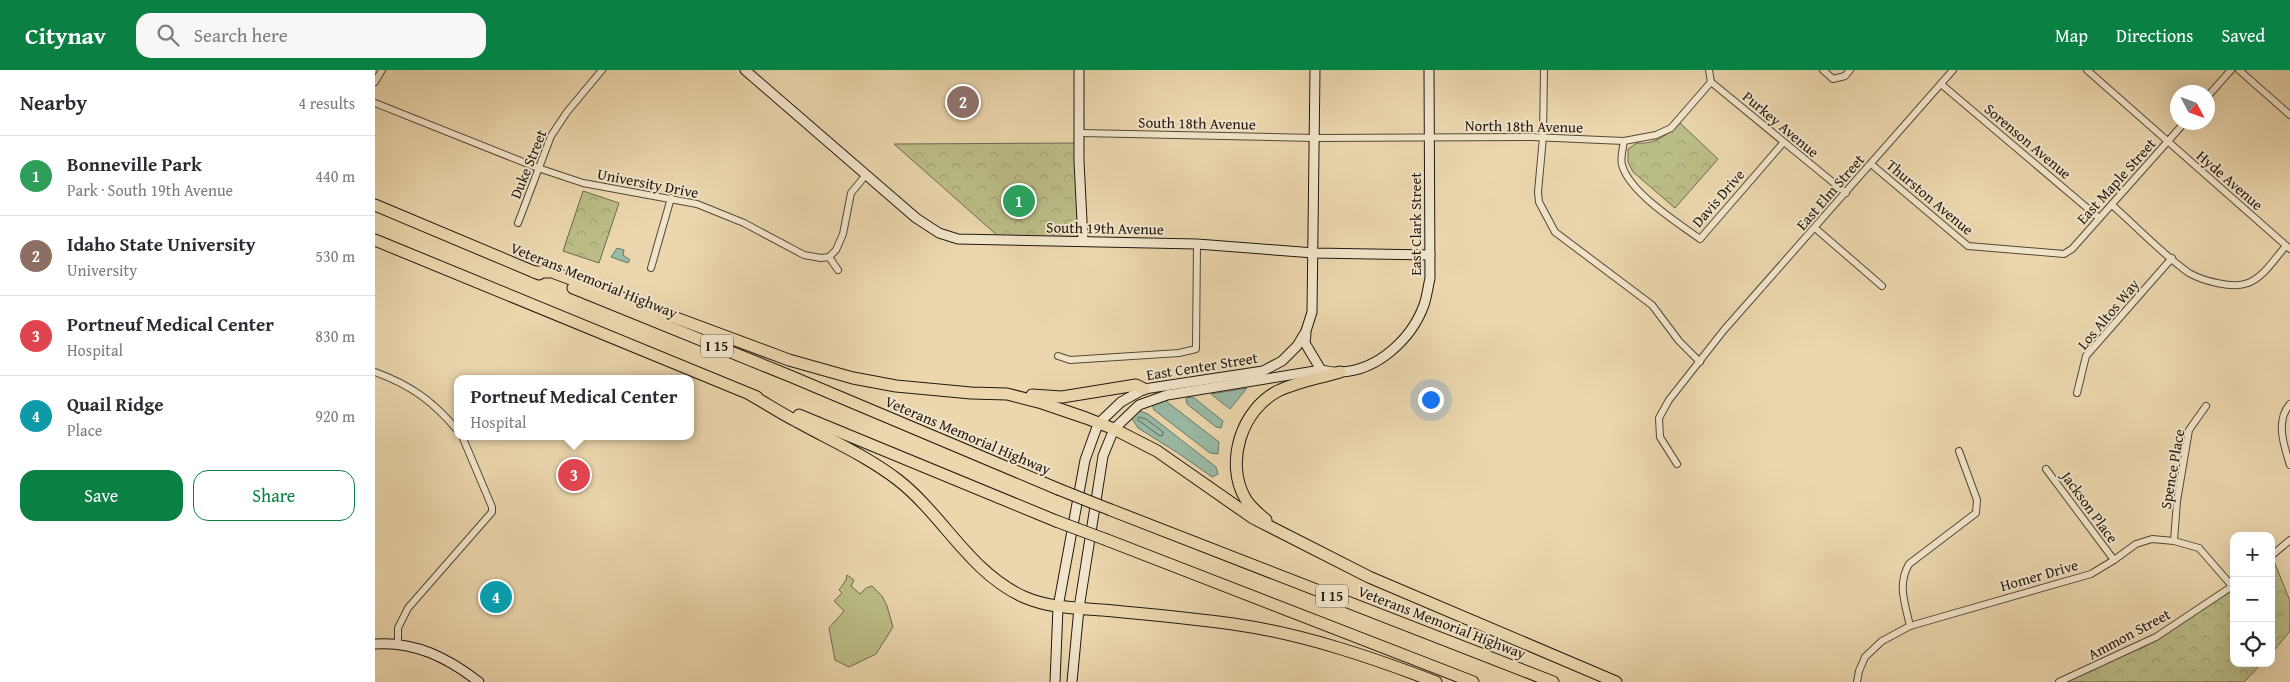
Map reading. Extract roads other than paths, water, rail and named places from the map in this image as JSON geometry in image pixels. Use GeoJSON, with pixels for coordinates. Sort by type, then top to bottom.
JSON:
{"type":"FeatureCollection","features":[{"type":"Feature","properties":{"kind":"highway","name":"Veterans Memorial Highway"},"geometry":{"type":"LineString","coordinates":[[375,205],[1059,489],[1553,682]]}},
{"type":"Feature","properties":{"kind":"highway","name":"I 15"},"geometry":{"type":"LineString","coordinates":[[375,240],[1056,521],[1291,610],[1473,682]]}},
{"type":"Feature","properties":{"kind":"highway"},"geometry":{"type":"LineString","coordinates":[[534,272],[552,272],[789,360],[853,378],[896,386],[971,393],[1062,397],[1135,385],[1143,389]]}},
{"type":"Feature","properties":{"kind":"highway"},"geometry":{"type":"LineString","coordinates":[[1277,530],[1245,499],[1237,477],[1235,464],[1240,438],[1257,407],[1276,392],[1341,372]]}},
{"type":"Feature","properties":{"kind":"highway"},"geometry":{"type":"LineString","coordinates":[[1007,394],[1042,403],[1114,429],[1157,451],[1253,518],[1369,577],[1616,682]]}},
{"type":"Feature","properties":{"kind":"highway"},"geometry":{"type":"LineString","coordinates":[[751,395],[866,458],[898,480],[933,512],[979,566],[1010,590],[1038,602],[1058,607],[1224,623],[1275,632],[1318,642],[1436,682]]}},
{"type":"Feature","properties":{"kind":"main road","name":"South 19th Avenue"},"geometry":{"type":"LineString","coordinates":[[745,70],[865,176],[916,218],[939,233],[958,239],[1197,244],[1314,253],[1431,255]]}},
{"type":"Feature","properties":{"kind":"main road"},"geometry":{"type":"LineString","coordinates":[[1079,70],[1083,241]]}},
{"type":"Feature","properties":{"kind":"main road","name":"East Center Street"},"geometry":{"type":"LineString","coordinates":[[1055,682],[1058,607],[1085,460],[1098,424],[1121,402],[1143,389],[1263,371],[1289,355],[1306,331],[1312,312],[1315,70]]}},
{"type":"Feature","properties":{"kind":"main road","name":"East Clark Street"},"geometry":{"type":"LineString","coordinates":[[1321,370],[1341,372],[1374,362],[1392,350],[1410,332],[1424,305],[1430,278],[1431,255],[1429,70]]}},
{"type":"Feature","properties":{"kind":"main road"},"geometry":{"type":"LineString","coordinates":[[1306,331],[1305,343],[1321,370]]}},
{"type":"Feature","properties":{"kind":"main road","name":"East Center Street"},"geometry":{"type":"LineString","coordinates":[[1072,682],[1079,608],[1103,456],[1114,429],[1139,405],[1167,395],[1321,370]]}},
{"type":"Feature","properties":{"kind":"main road"},"geometry":{"type":"LineString","coordinates":[[375,644],[397,644],[415,647],[436,654],[455,664],[479,682]]}},
{"type":"Feature","properties":{"kind":"street"},"geometry":{"type":"LineString","coordinates":[[375,82],[382,70]]}},
{"type":"Feature","properties":{"kind":"street","name":"Duke Street"},"geometry":{"type":"LineString","coordinates":[[518,223],[551,136],[602,70]]}},
{"type":"Feature","properties":{"kind":"street"},"geometry":{"type":"LineString","coordinates":[[1543,70],[1543,137],[1538,192],[1539,202],[1555,232],[1652,305],[1679,341],[1700,362]]}},
{"type":"Feature","properties":{"kind":"street"},"geometry":{"type":"LineString","coordinates":[[1709,70],[1711,82]]}},
{"type":"Feature","properties":{"kind":"street"},"geometry":{"type":"LineString","coordinates":[[1823,70],[1833,79],[1845,76],[1850,70]]}},
{"type":"Feature","properties":{"kind":"street","name":"East Elm Street"},"geometry":{"type":"LineString","coordinates":[[1677,464],[1660,437],[1659,418],[1673,395],[1724,330],[1953,70]]}},
{"type":"Feature","properties":{"kind":"street","name":"Hyde Avenue"},"geometry":{"type":"LineString","coordinates":[[2087,70],[2288,247]]}},
{"type":"Feature","properties":{"kind":"street"},"geometry":{"type":"LineString","coordinates":[[2215,88],[2231,70]]}},
{"type":"Feature","properties":{"kind":"street"},"geometry":{"type":"LineString","coordinates":[[2239,70],[2290,115]]}},
{"type":"Feature","properties":{"kind":"street","name":"North 18th Avenue"},"geometry":{"type":"LineString","coordinates":[[1314,138],[1543,137],[1623,141],[1657,135],[1671,128],[1711,82]]}},
{"type":"Feature","properties":{"kind":"street","name":"Purkey Avenue"},"geometry":{"type":"LineString","coordinates":[[1711,82],[1846,193]]}},
{"type":"Feature","properties":{"kind":"street","name":"Sorenson Avenue"},"geometry":{"type":"LineString","coordinates":[[1941,84],[2099,218]]}},
{"type":"Feature","properties":{"kind":"street","name":"University Drive"},"geometry":{"type":"LineString","coordinates":[[375,103],[538,168],[583,183],[697,204],[744,223],[805,255],[821,258],[829,257]]}},
{"type":"Feature","properties":{"kind":"street","name":"East Maple Street"},"geometry":{"type":"LineString","coordinates":[[2064,254],[2072,249],[2178,130]]}},
{"type":"Feature","properties":{"kind":"street","name":"South 18th Avenue"},"geometry":{"type":"LineString","coordinates":[[1080,133],[1314,138]]}},
{"type":"Feature","properties":{"kind":"street","name":"Davis Drive"},"geometry":{"type":"LineString","coordinates":[[1623,141],[1621,162],[1627,177],[1644,195],[1701,239],[1783,143]]}},
{"type":"Feature","properties":{"kind":"street","name":"Thurston Avenue"},"geometry":{"type":"LineString","coordinates":[[1871,164],[1968,246],[2064,254]]}},
{"type":"Feature","properties":{"kind":"street"},"geometry":{"type":"LineString","coordinates":[[838,270],[829,257],[836,250],[843,234],[851,192],[865,176]]}},
{"type":"Feature","properties":{"kind":"street"},"geometry":{"type":"LineString","coordinates":[[651,268],[671,198]]}},
{"type":"Feature","properties":{"kind":"street"},"geometry":{"type":"LineString","coordinates":[[2111,205],[2172,258],[2191,273],[2201,278],[2235,285],[2247,284],[2257,278],[2288,247]]}},
{"type":"Feature","properties":{"kind":"street"},"geometry":{"type":"LineString","coordinates":[[1815,228],[1882,286]]}},
{"type":"Feature","properties":{"kind":"street"},"geometry":{"type":"LineString","coordinates":[[1058,356],[1069,360],[1179,353],[1196,349],[1197,244]]}},
{"type":"Feature","properties":{"kind":"street","name":"Los Altos Way"},"geometry":{"type":"LineString","coordinates":[[2077,393],[2087,356],[2172,258]]}},
{"type":"Feature","properties":{"kind":"street"},"geometry":{"type":"LineString","coordinates":[[375,372],[407,386],[426,398],[443,412],[454,426]]}},
{"type":"Feature","properties":{"kind":"street"},"geometry":{"type":"LineString","coordinates":[[2290,404],[2283,421],[2283,440],[2290,464]]}},
{"type":"Feature","properties":{"kind":"street","name":"Spence Place"},"geometry":{"type":"LineString","coordinates":[[2174,541],[2177,500],[2189,430],[2206,406]]}},
{"type":"Feature","properties":{"kind":"street"},"geometry":{"type":"LineString","coordinates":[[397,644],[397,628],[408,608],[492,512],[492,506],[464,440]]}},
{"type":"Feature","properties":{"kind":"street"},"geometry":{"type":"LineString","coordinates":[[1910,626],[1903,594],[1903,576],[1909,564],[1976,513],[1977,500],[1959,451]]}},
{"type":"Feature","properties":{"kind":"street","name":"Jackson Place"},"geometry":{"type":"LineString","coordinates":[[2047,469],[2114,560]]}},
{"type":"Feature","properties":{"kind":"street","name":"Homer Drive"},"geometry":{"type":"LineString","coordinates":[[1857,682],[1865,657],[1881,640],[1910,626],[2091,574],[2136,544],[2153,539],[2174,541],[2199,548],[2230,583]]}},
{"type":"Feature","properties":{"kind":"street"},"geometry":{"type":"LineString","coordinates":[[2275,553],[2290,540]]}},
{"type":"Feature","properties":{"kind":"street","name":"Ammon Street"},"geometry":{"type":"LineString","coordinates":[[2059,682],[2156,637],[2230,588]]}},
{"type":"Feature","properties":{"kind":"water"},"geometry":{"type":"Polygon","coordinates":[[[617,248],[624,250],[623,255],[630,260],[628,263],[611,257],[617,248]]]}},
{"type":"Feature","properties":{"kind":"water"},"geometry":{"type":"Polygon","coordinates":[[[1247,388],[1230,409],[1211,394],[1247,388]]]}},
{"type":"Feature","properties":{"kind":"water"},"geometry":{"type":"Polygon","coordinates":[[[1193,397],[1223,421],[1221,428],[1216,427],[1187,404],[1186,398],[1193,397]]]}},
{"type":"Feature","properties":{"kind":"water"},"geometry":{"type":"Polygon","coordinates":[[[1162,398],[1219,442],[1218,454],[1210,453],[1154,410],[1152,404],[1162,398]]]}},
{"type":"Feature","properties":{"kind":"water"},"geometry":{"type":"Polygon","coordinates":[[[1137,410],[1148,414],[1216,467],[1218,474],[1212,477],[1138,428],[1131,417],[1137,410]]]}},
{"type":"Feature","properties":{"kind":"place","name":"Idaho State University"},"geometry":{"type":"Point","coordinates":[963,102]}},
{"type":"Feature","properties":{"kind":"place","name":"Bonneville Park"},"geometry":{"type":"Point","coordinates":[1019,201]}},
{"type":"Feature","properties":{"kind":"place","name":"Portneuf Medical Center"},"geometry":{"type":"Point","coordinates":[574,475]}},
{"type":"Feature","properties":{"kind":"place","name":"Quail Ridge"},"geometry":{"type":"Point","coordinates":[496,597]}}]}
